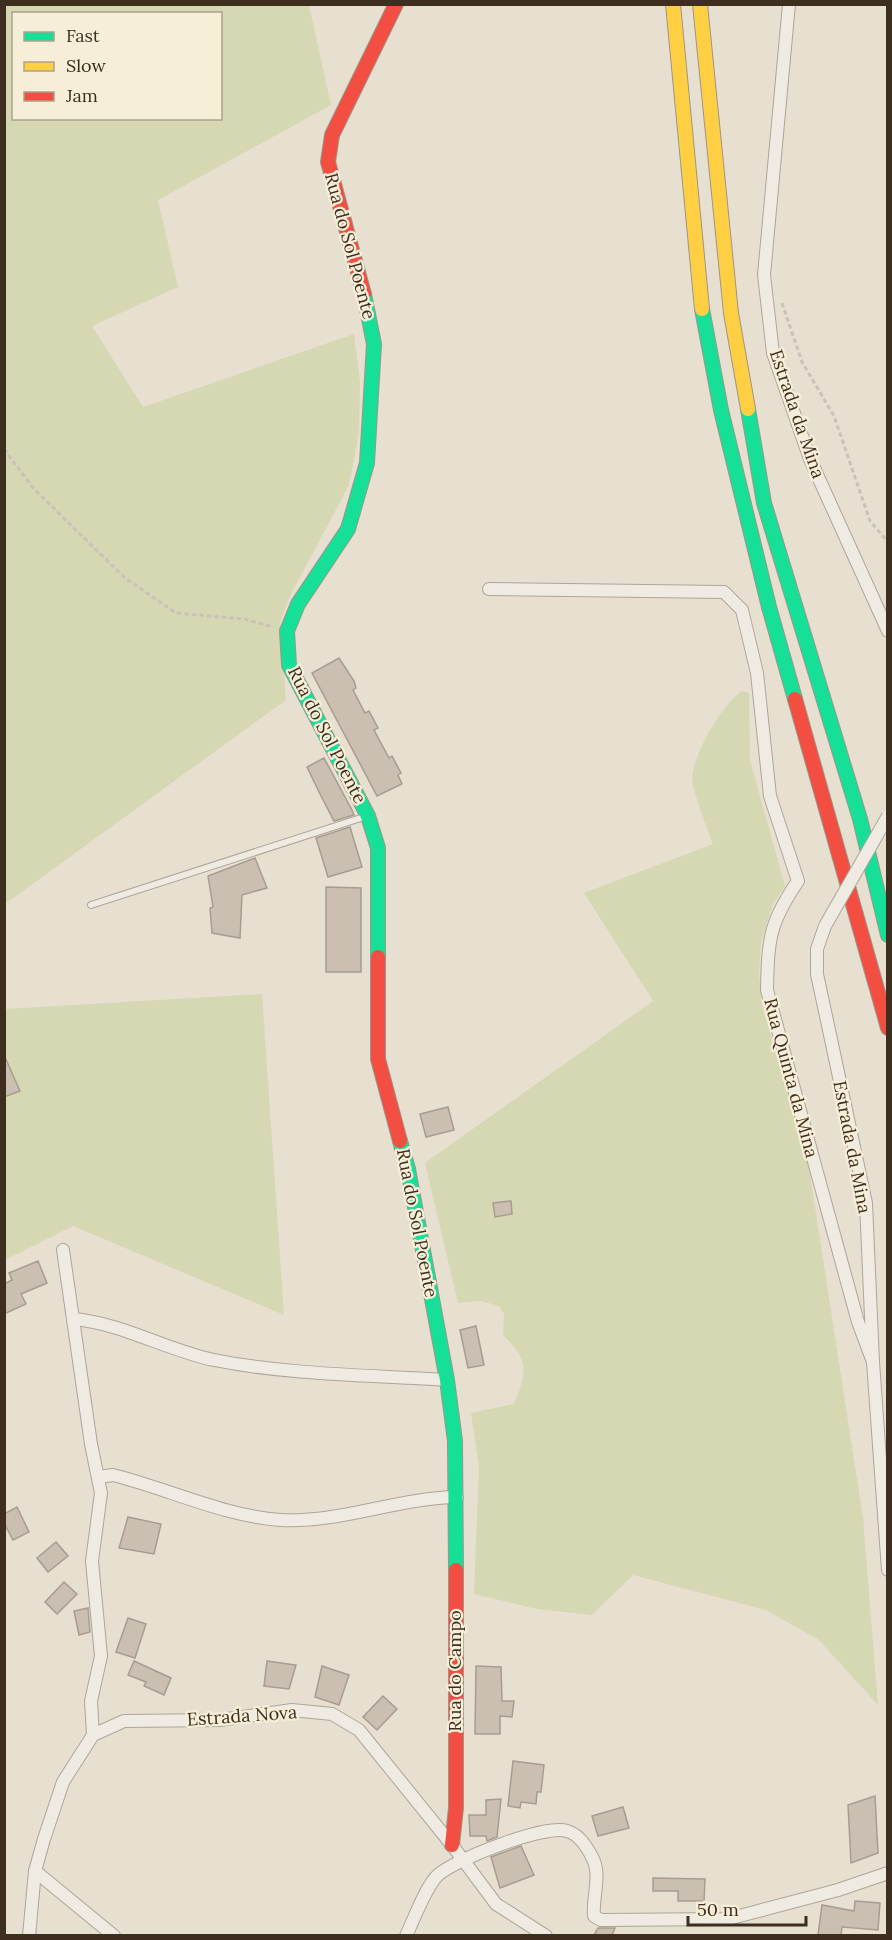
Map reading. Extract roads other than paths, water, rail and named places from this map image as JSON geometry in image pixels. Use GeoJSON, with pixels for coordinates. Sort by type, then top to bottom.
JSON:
{"type":"FeatureCollection","features":[{"type":"Feature","properties":{"kind":"main road","name":"Rua do Sol Poente"},"geometry":{"type":"LineString","coordinates":[[396,4],[332,135],[328,162],[369,314],[374,344],[367,463],[348,529],[298,604],[287,631],[289,665],[368,816],[380,858],[378,1059],[408,1169],[447,1380],[455,1441],[457,1497]]}},
{"type":"Feature","properties":{"kind":"main road"},"geometry":{"type":"LineString","coordinates":[[673,4],[703,318],[722,410],[769,608],[888,1028]]}},
{"type":"Feature","properties":{"kind":"main road"},"geometry":{"type":"LineString","coordinates":[[700,4],[731,313],[764,503],[860,819],[888,935]]}},
{"type":"Feature","properties":{"kind":"main road","name":"Rua do Campo"},"geometry":{"type":"LineString","coordinates":[[452,1845],[456,1808],[454,1643],[457,1497]]}},
{"type":"Feature","properties":{"kind":"street","name":"Estrada da Mina"},"geometry":{"type":"LineString","coordinates":[[789,4],[765,281],[773,353],[810,459],[888,631]]}},
{"type":"Feature","properties":{"kind":"street","name":"Rua Quinta da Mina"},"geometry":{"type":"LineString","coordinates":[[489,590],[724,592],[742,610],[757,673],[770,796],[798,881],[779,909],[768,944],[766,990],[858,1322],[873,1362]]}},
{"type":"Feature","properties":{"kind":"street","name":"Estrada da Mina"},"geometry":{"type":"LineString","coordinates":[[888,816],[825,926],[817,949],[817,975],[866,1203],[873,1362],[888,1570]]}},
{"type":"Feature","properties":{"kind":"street"},"geometry":{"type":"LineString","coordinates":[[29,1935],[35,1871],[63,1782],[93,1735],[90,1701],[102,1656],[92,1561],[93,1536],[101,1506],[63,1250]]}},
{"type":"Feature","properties":{"kind":"street"},"geometry":{"type":"LineString","coordinates":[[73,1319],[116,1328],[210,1359],[249,1366],[447,1380]]}},
{"type":"Feature","properties":{"kind":"street"},"geometry":{"type":"LineString","coordinates":[[98,1477],[113,1475],[230,1511],[282,1520],[312,1519],[457,1497]]}},
{"type":"Feature","properties":{"kind":"street","name":"Estrada Nova"},"geometry":{"type":"LineString","coordinates":[[93,1735],[124,1721],[220,1720],[292,1710],[332,1714],[359,1730],[452,1845],[496,1904],[545,1935]]}},
{"type":"Feature","properties":{"kind":"street"},"geometry":{"type":"LineString","coordinates":[[406,1935],[436,1876],[462,1859],[531,1834],[568,1831],[581,1840],[594,1859],[597,1875],[594,1916],[600,1920],[728,1919],[838,1890],[888,1873]]}},
{"type":"Feature","properties":{"kind":"street"},"geometry":{"type":"LineString","coordinates":[[35,1871],[114,1935]]}},
{"type":"Feature","properties":{"kind":"lane"},"geometry":{"type":"LineString","coordinates":[[90,905],[368,816]]}}]}
